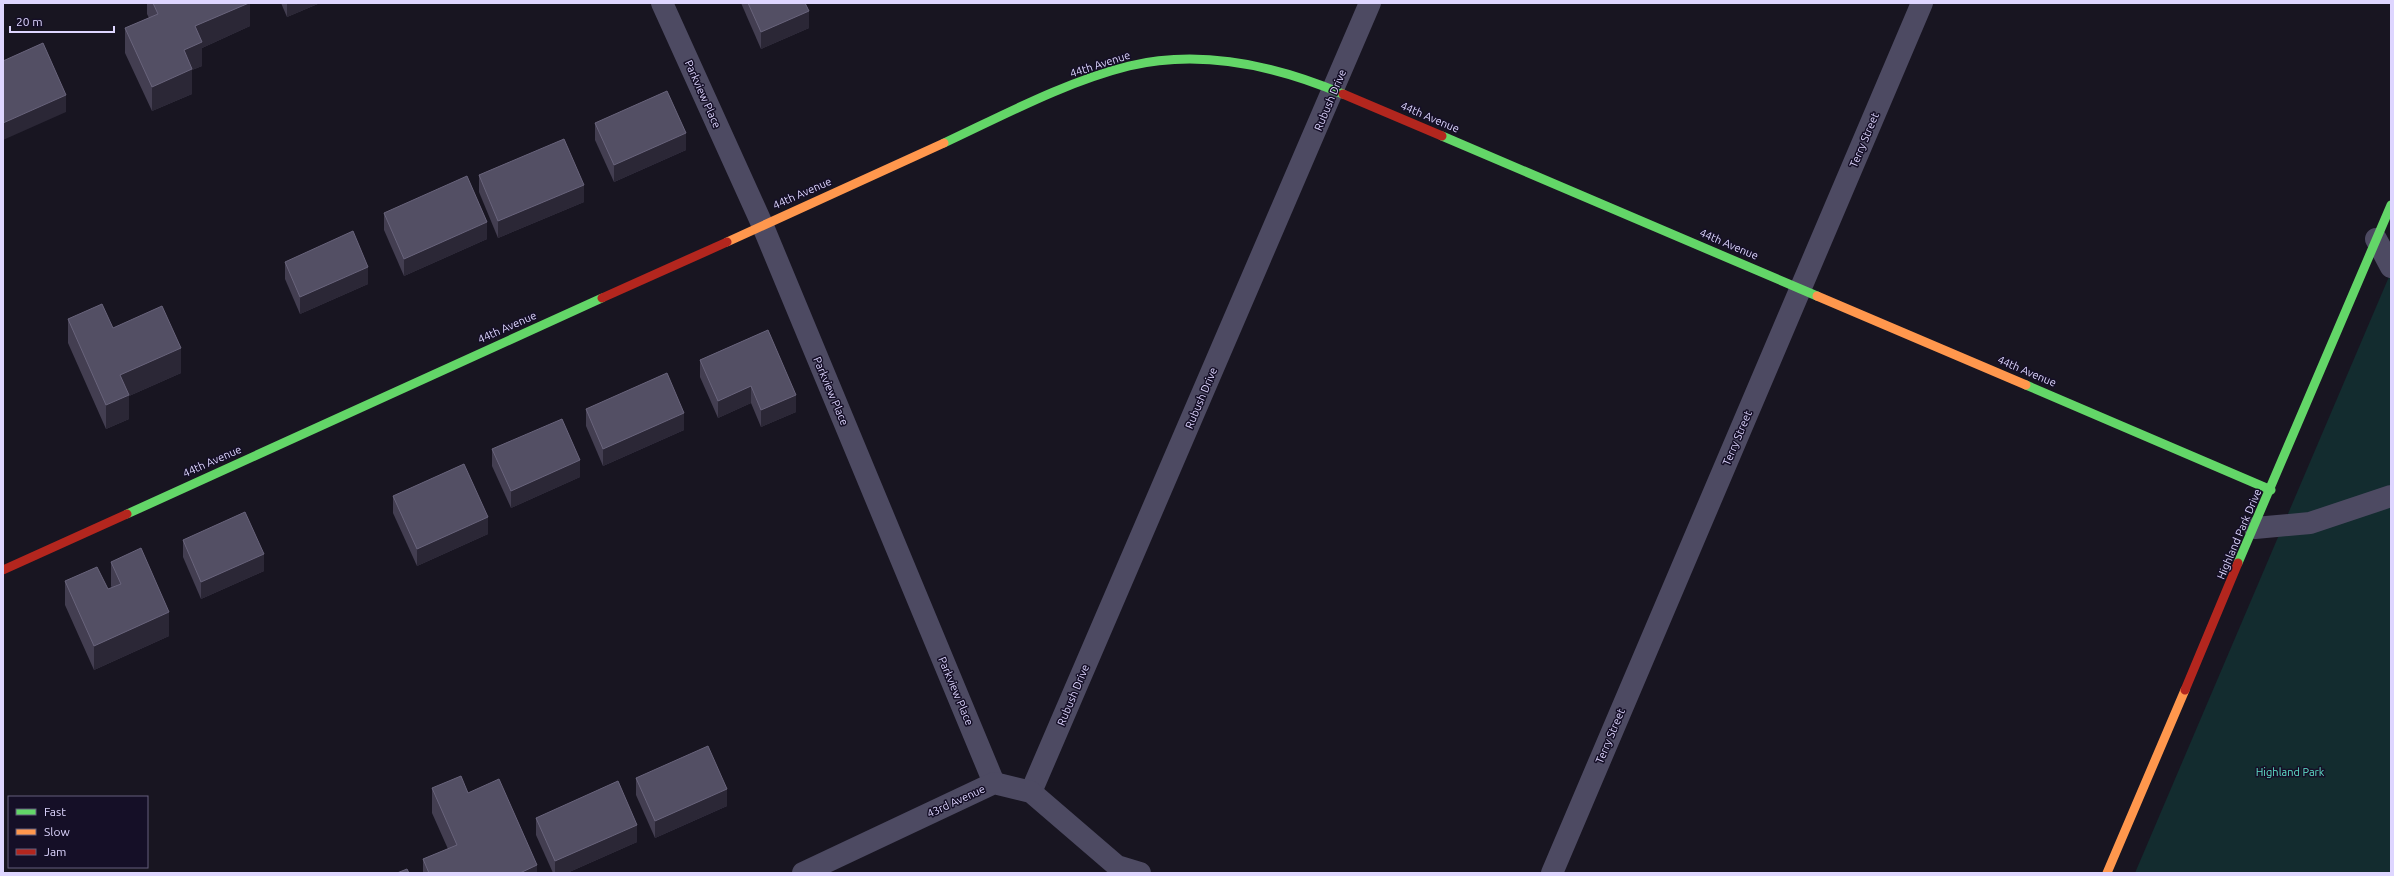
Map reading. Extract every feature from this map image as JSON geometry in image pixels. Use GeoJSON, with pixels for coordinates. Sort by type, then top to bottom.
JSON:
{"type":"FeatureCollection","features":[{"type":"Feature","properties":{"kind":"street","name":"Parkview Place"},"geometry":{"type":"LineString","coordinates":[[662,3],[762,224],[994,783]]}},
{"type":"Feature","properties":{"kind":"street","name":"Rubush Drive"},"geometry":{"type":"LineString","coordinates":[[1031,792],[1334,90],[1370,3]]}},
{"type":"Feature","properties":{"kind":"street","name":"Terry Street"},"geometry":{"type":"LineString","coordinates":[[1552,873],[1922,3]]}},
{"type":"Feature","properties":{"kind":"street","name":"44th Avenue"},"geometry":{"type":"LineString","coordinates":[[3,570],[762,224],[1078,82],[1130,66],[1170,60],[1219,60],[1261,66],[1334,90],[1801,288],[2271,490]]}},
{"type":"Feature","properties":{"kind":"street","name":"Highland Park Drive"},"geometry":{"type":"LineString","coordinates":[[2107,873],[2271,490],[2314,381],[2391,205]]}},
{"type":"Feature","properties":{"kind":"street"},"geometry":{"type":"LineString","coordinates":[[2376,239],[2391,267]]}},
{"type":"Feature","properties":{"kind":"street"},"geometry":{"type":"LineString","coordinates":[[2254,528],[2310,523],[2391,496]]}},
{"type":"Feature","properties":{"kind":"street","name":"43rd Avenue"},"geometry":{"type":"LineString","coordinates":[[803,873],[994,783],[1031,792],[1117,866],[1140,873]]}},
{"type":"Feature","properties":{"kind":"green space","name":"Highland Park"},"geometry":{"type":"Polygon","coordinates":[[[2391,272],[2391,873],[2135,873],[2391,272]]]}},
{"type":"Feature","properties":{"kind":"building"},"geometry":{"type":"Polygon","coordinates":[[[153,3],[249,3],[195,26],[202,42],[184,50],[192,69],[152,87],[125,28],[158,14],[153,3]]]}},
{"type":"Feature","properties":{"kind":"building"},"geometry":{"type":"Polygon","coordinates":[[[748,3],[805,3],[809,11],[761,32],[748,3]]]}},
{"type":"Feature","properties":{"kind":"building"},"geometry":{"type":"Polygon","coordinates":[[[43,43],[66,95],[3,123],[3,61],[43,43]]]}},
{"type":"Feature","properties":{"kind":"building"},"geometry":{"type":"Polygon","coordinates":[[[667,91],[686,133],[614,165],[595,123],[667,91]]]}},
{"type":"Feature","properties":{"kind":"building"},"geometry":{"type":"Polygon","coordinates":[[[564,139],[584,185],[498,221],[479,175],[564,139]]]}},
{"type":"Feature","properties":{"kind":"building"},"geometry":{"type":"Polygon","coordinates":[[[467,176],[487,222],[404,259],[384,213],[467,176]]]}},
{"type":"Feature","properties":{"kind":"building"},"geometry":{"type":"Polygon","coordinates":[[[353,231],[368,267],[300,297],[285,262],[353,231]]]}},
{"type":"Feature","properties":{"kind":"building"},"geometry":{"type":"Polygon","coordinates":[[[102,304],[113,328],[162,306],[181,348],[120,375],[129,395],[106,405],[68,319],[102,304]]]}},
{"type":"Feature","properties":{"kind":"building"},"geometry":{"type":"Polygon","coordinates":[[[768,330],[796,395],[761,410],[751,386],[718,401],[700,360],[768,330]]]}},
{"type":"Feature","properties":{"kind":"building"},"geometry":{"type":"Polygon","coordinates":[[[667,373],[684,413],[603,449],[586,409],[667,373]]]}},
{"type":"Feature","properties":{"kind":"building"},"geometry":{"type":"Polygon","coordinates":[[[562,419],[580,460],[511,491],[492,449],[562,419]]]}},
{"type":"Feature","properties":{"kind":"building"},"geometry":{"type":"Polygon","coordinates":[[[464,464],[488,517],[417,549],[393,496],[464,464]]]}},
{"type":"Feature","properties":{"kind":"building"},"geometry":{"type":"Polygon","coordinates":[[[245,512],[264,554],[201,582],[183,540],[245,512]]]}},
{"type":"Feature","properties":{"kind":"building"},"geometry":{"type":"Polygon","coordinates":[[[141,548],[169,612],[94,646],[65,581],[97,567],[108,589],[121,584],[111,562],[141,548]]]}},
{"type":"Feature","properties":{"kind":"building"},"geometry":{"type":"Polygon","coordinates":[[[708,746],[727,789],[655,821],[636,778],[708,746]]]}},
{"type":"Feature","properties":{"kind":"building"},"geometry":{"type":"Polygon","coordinates":[[[461,776],[468,793],[499,779],[537,865],[520,873],[429,873],[423,859],[457,845],[432,788],[461,776]]]}},
{"type":"Feature","properties":{"kind":"building"},"geometry":{"type":"Polygon","coordinates":[[[618,781],[637,825],[555,861],[536,818],[618,781]]]}},
{"type":"Feature","properties":{"kind":"building"},"geometry":{"type":"Polygon","coordinates":[[[407,869],[409,873],[397,873],[407,869]]]}},
{"type":"Feature","properties":{"kind":"traffic: fast"},"geometry":{"type":"LineString","coordinates":[[944,143],[1058,90],[1105,73],[1129,66],[1156,61],[1184,59],[1238,63],[1292,75],[1343,94]]}},
{"type":"Feature","properties":{"kind":"traffic: fast"},"geometry":{"type":"LineString","coordinates":[[1442,136],[1817,296]]}},
{"type":"Feature","properties":{"kind":"traffic: fast"},"geometry":{"type":"LineString","coordinates":[[2238,563],[2391,205]]}},
{"type":"Feature","properties":{"kind":"traffic: fast"},"geometry":{"type":"LineString","coordinates":[[127,514],[602,298]]}},
{"type":"Feature","properties":{"kind":"traffic: fast"},"geometry":{"type":"LineString","coordinates":[[2026,385],[2271,490]]}},
{"type":"Feature","properties":{"kind":"traffic: slow"},"geometry":{"type":"LineString","coordinates":[[727,242],[944,143]]}},
{"type":"Feature","properties":{"kind":"traffic: slow"},"geometry":{"type":"LineString","coordinates":[[1817,296],[2026,385]]}},
{"type":"Feature","properties":{"kind":"traffic: slow"},"geometry":{"type":"LineString","coordinates":[[2107,873],[2185,690]]}},
{"type":"Feature","properties":{"kind":"traffic: jam"},"geometry":{"type":"LineString","coordinates":[[1343,94],[1442,136]]}},
{"type":"Feature","properties":{"kind":"traffic: jam"},"geometry":{"type":"LineString","coordinates":[[602,298],[727,242]]}},
{"type":"Feature","properties":{"kind":"traffic: jam"},"geometry":{"type":"LineString","coordinates":[[3,570],[127,514]]}},
{"type":"Feature","properties":{"kind":"traffic: jam"},"geometry":{"type":"LineString","coordinates":[[2185,690],[2238,563]]}}]}
